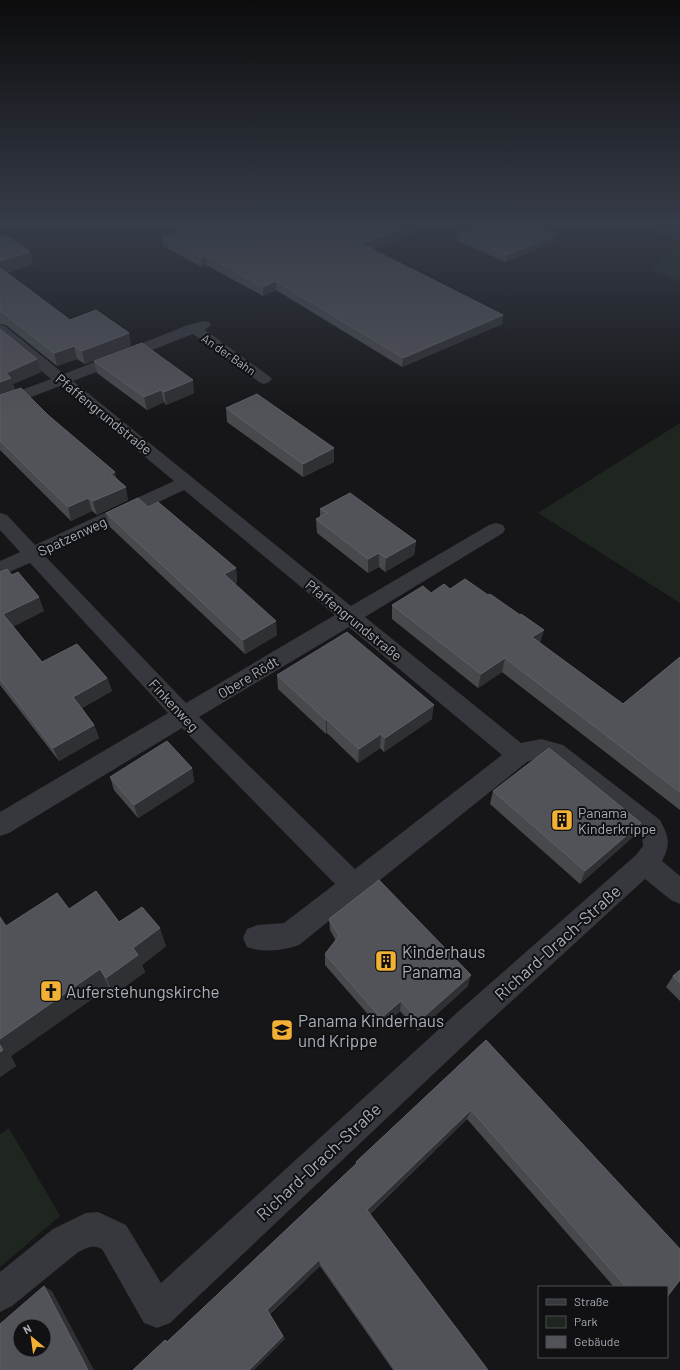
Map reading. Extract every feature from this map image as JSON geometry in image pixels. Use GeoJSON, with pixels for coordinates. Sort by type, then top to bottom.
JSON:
{"type":"FeatureCollection","features":[{"type":"Feature","properties":{"kind":"street","name":"An der Bahn"},"geometry":{"type":"LineString","coordinates":[[62,380],[198,327],[264,379]]}},
{"type":"Feature","properties":{"kind":"street","name":"Pfaffengrundstraße"},"geometry":{"type":"LineString","coordinates":[[0,329],[519,755]]}},
{"type":"Feature","properties":{"kind":"street"},"geometry":{"type":"LineString","coordinates":[[0,404],[62,380]]}},
{"type":"Feature","properties":{"kind":"street","name":"Spatzenweg"},"geometry":{"type":"LineString","coordinates":[[0,569],[187,482]]}},
{"type":"Feature","properties":{"kind":"street","name":"Finkenweg"},"geometry":{"type":"LineString","coordinates":[[0,519],[184,715],[354,885]]}},
{"type":"Feature","properties":{"kind":"street","name":"Obere Rödt"},"geometry":{"type":"LineString","coordinates":[[0,824],[496,529]]}},
{"type":"Feature","properties":{"kind":"street"},"geometry":{"type":"LineString","coordinates":[[257,938],[289,936],[519,755],[532,748],[545,749],[555,752],[651,828],[656,837],[655,850],[645,863],[680,892]]}},
{"type":"Feature","properties":{"kind":"street","name":"Richard-Drach-Straße"},"geometry":{"type":"LineString","coordinates":[[0,1294],[65,1241],[86,1230],[98,1229],[114,1237],[157,1310],[464,1025],[645,863]]}},
{"type":"Feature","properties":{"kind":"green space"},"geometry":{"type":"Polygon","coordinates":[[[680,423],[680,603],[538,513],[680,423]]]}},
{"type":"Feature","properties":{"kind":"green space"},"geometry":{"type":"Polygon","coordinates":[[[9,1128],[60,1216],[0,1267],[0,1132],[1,1134],[9,1128]]]}},
{"type":"Feature","properties":{"kind":"building"},"geometry":{"type":"Polygon","coordinates":[[[0,287],[26,287],[70,320],[96,310],[129,333],[82,351],[74,346],[54,353],[2,312],[0,312],[0,287]]]}},
{"type":"Feature","properties":{"kind":"building"},"geometry":{"type":"Polygon","coordinates":[[[286,287],[447,287],[503,315],[403,358],[286,287]]]}},
{"type":"Feature","properties":{"kind":"building"},"geometry":{"type":"Polygon","coordinates":[[[0,329],[37,359],[6,373],[11,378],[0,382],[0,329]]]}},
{"type":"Feature","properties":{"kind":"building"},"geometry":{"type":"Polygon","coordinates":[[[142,343],[193,380],[164,392],[161,390],[144,397],[94,361],[142,343]]]}},
{"type":"Feature","properties":{"kind":"building"},"geometry":{"type":"Polygon","coordinates":[[[21,388],[48,415],[115,472],[111,474],[126,487],[93,501],[88,498],[68,507],[0,441],[0,395],[21,388]]]}},
{"type":"Feature","properties":{"kind":"building"},"geometry":{"type":"Polygon","coordinates":[[[257,394],[334,448],[303,464],[226,408],[257,394]]]}},
{"type":"Feature","properties":{"kind":"building"},"geometry":{"type":"Polygon","coordinates":[[[350,493],[416,541],[386,558],[379,553],[368,559],[316,519],[327,513],[320,509],[350,493]]]}},
{"type":"Feature","properties":{"kind":"building"},"geometry":{"type":"Polygon","coordinates":[[[138,498],[148,507],[158,502],[236,568],[224,574],[276,621],[243,640],[106,513],[138,498]]]}},
{"type":"Feature","properties":{"kind":"building"},"geometry":{"type":"Polygon","coordinates":[[[7,569],[12,575],[18,572],[39,597],[3,614],[42,662],[77,644],[107,678],[73,697],[94,725],[53,748],[0,679],[0,572],[7,569]]]}},
{"type":"Feature","properties":{"kind":"building"},"geometry":{"type":"Polygon","coordinates":[[[465,579],[544,630],[532,637],[623,704],[680,657],[680,792],[505,658],[481,674],[392,605],[423,586],[431,593],[444,584],[450,589],[465,579]]]}},
{"type":"Feature","properties":{"kind":"building"},"geometry":{"type":"Polygon","coordinates":[[[347,632],[434,705],[385,738],[381,734],[359,749],[277,675],[347,632]]]}},
{"type":"Feature","properties":{"kind":"building"},"geometry":{"type":"Polygon","coordinates":[[[167,741],[192,768],[134,805],[110,777],[167,741]]]}},
{"type":"Feature","properties":{"kind":"building","name":"Panama Kinderkrippe"},"geometry":{"type":"Polygon","coordinates":[[[549,748],[641,823],[585,871],[493,791],[549,748]]]}},
{"type":"Feature","properties":{"kind":"building","name":"Kinderhaus Panama"},"geometry":{"type":"Polygon","coordinates":[[[379,880],[471,975],[419,1021],[401,1001],[381,1018],[325,954],[339,936],[329,919],[379,880]]]}},
{"type":"Feature","properties":{"kind":"building","name":"Auferstehungskirche"},"geometry":{"type":"Polygon","coordinates":[[[96,891],[119,922],[142,907],[160,928],[133,948],[138,955],[106,978],[100,969],[0,1039],[0,917],[6,926],[57,893],[69,909],[96,891]]]}},
{"type":"Feature","properties":{"kind":"building"},"geometry":{"type":"Polygon","coordinates":[[[680,970],[680,983],[673,976],[680,970]]]}},
{"type":"Feature","properties":{"kind":"building"},"geometry":{"type":"Polygon","coordinates":[[[486,1040],[680,1249],[680,1280],[668,1296],[668,1286],[625,1286],[471,1110],[367,1210],[488,1370],[396,1370],[319,1260],[267,1310],[283,1336],[249,1370],[133,1370],[165,1340],[167,1342],[357,1163],[356,1162],[486,1040]]]}},
{"type":"Feature","properties":{"kind":"building"},"geometry":{"type":"Polygon","coordinates":[[[0,1045],[3,1050],[0,1052],[0,1045]]]}},
{"type":"Feature","properties":{"kind":"building"},"geometry":{"type":"Polygon","coordinates":[[[44,1286],[88,1370],[0,1370],[0,1324],[44,1286]]]}},
{"type":"Feature","properties":{"kind":"place","name":"Panama Kinderkrippe"},"geometry":{"type":"Point","coordinates":[562,820]}},
{"type":"Feature","properties":{"kind":"place","name":"Kinderhaus Panama"},"geometry":{"type":"Point","coordinates":[386,961]}},
{"type":"Feature","properties":{"kind":"place","name":"Auferstehungskirche"},"geometry":{"type":"Point","coordinates":[51,991]}},
{"type":"Feature","properties":{"kind":"place","name":"Panama Kinderhaus und Krippe"},"geometry":{"type":"Point","coordinates":[282,1030]}}]}
